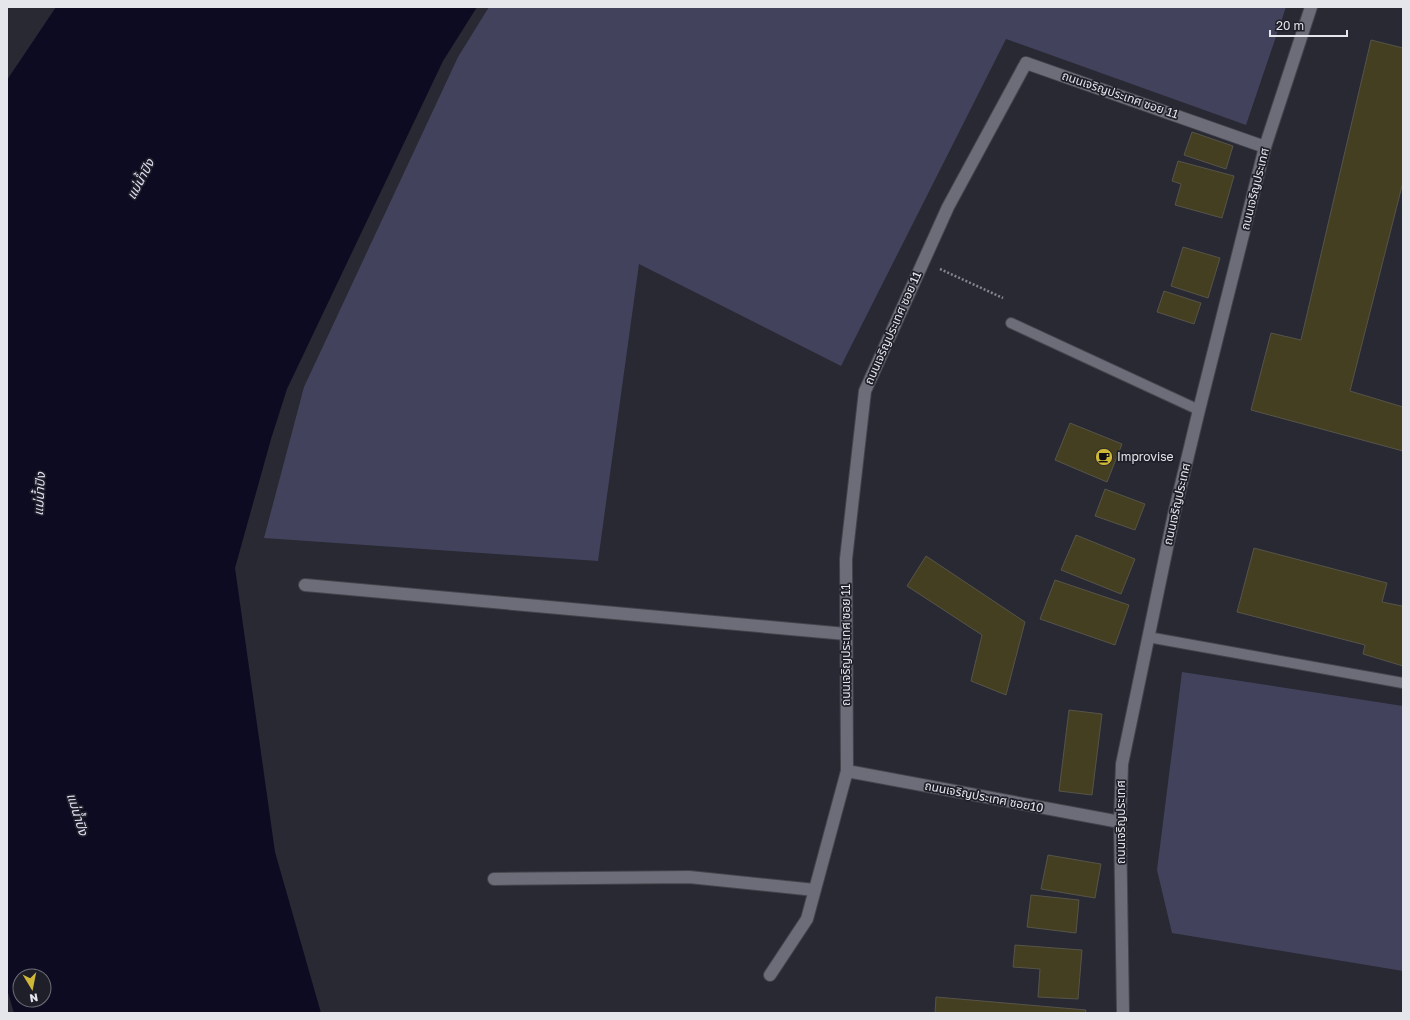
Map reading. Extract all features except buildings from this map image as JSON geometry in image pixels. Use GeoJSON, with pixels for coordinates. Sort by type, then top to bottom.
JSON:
{"type":"FeatureCollection","features":[{"type":"Feature","properties":{"kind":"street","name":"ถนนเจริญประเทศ"},"geometry":{"type":"LineString","coordinates":[[1123,1013],[1120,822],[1122,764],[1174,514],[1199,410],[1265,146],[1311,7]]}},
{"type":"Feature","properties":{"kind":"street","name":"ถนนเจริญประเทศ ซอย 11"},"geometry":{"type":"LineString","coordinates":[[770,975],[807,919],[847,771],[846,559],[865,391],[948,207],[1026,63],[1265,146]]}},
{"type":"Feature","properties":{"kind":"street"},"geometry":{"type":"LineString","coordinates":[[305,585],[846,634]]}},
{"type":"Feature","properties":{"kind":"street","name":"ถนนเจริญประเทศ ซอย10"},"geometry":{"type":"LineString","coordinates":[[847,771],[1120,822]]}},
{"type":"Feature","properties":{"kind":"street"},"geometry":{"type":"LineString","coordinates":[[494,879],[689,877],[815,890]]}},
{"type":"Feature","properties":{"kind":"lane"},"geometry":{"type":"LineString","coordinates":[[1010,323],[1199,410]]}},
{"type":"Feature","properties":{"kind":"lane"},"geometry":{"type":"LineString","coordinates":[[1148,637],[1403,683]]}},
{"type":"Feature","properties":{"kind":"path"},"geometry":{"type":"LineString","coordinates":[[924,261],[1003,298]]}},
{"type":"Feature","properties":{"kind":"shaded area"},"geometry":{"type":"Polygon","coordinates":[[[489,7],[1286,7],[1246,125],[1006,39],[841,366],[639,264],[598,561],[264,538],[304,387],[458,57],[489,7]]]}},
{"type":"Feature","properties":{"kind":"shaded area"},"geometry":{"type":"Polygon","coordinates":[[[1182,672],[1403,706],[1403,971],[1172,933],[1157,870],[1182,672]]]}},
{"type":"Feature","properties":{"kind":"water","name":"แม่น้ำปิง"},"geometry":{"type":"Polygon","coordinates":[[[56,7],[477,7],[443,61],[287,389],[271,439],[235,568],[275,852],[321,1013],[14,1013],[13,1008],[52,1008],[52,968],[12,968],[12,1006],[7,989],[7,80],[56,7]]]}},
{"type":"Feature","properties":{"kind":"place","name":"Improvise"},"geometry":{"type":"Point","coordinates":[1104,457]}}]}
